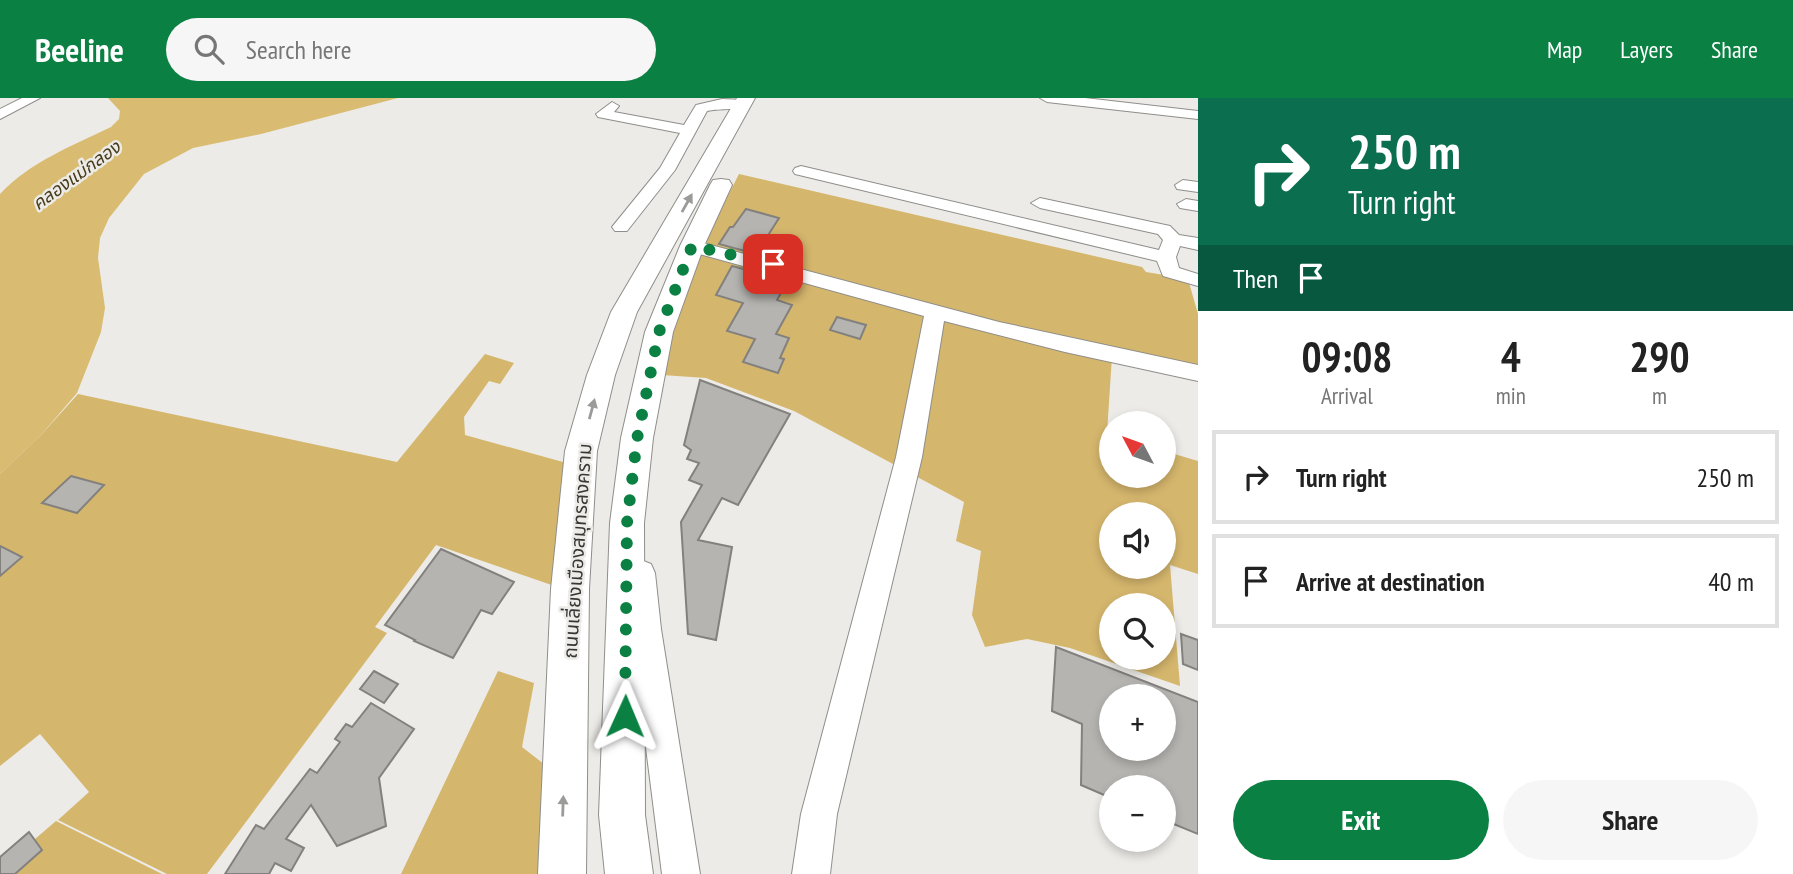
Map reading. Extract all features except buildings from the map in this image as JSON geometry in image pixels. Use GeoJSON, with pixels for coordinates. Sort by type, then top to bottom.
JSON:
{"type":"FeatureCollection","features":[{"type":"Feature","properties":{"kind":"main road"},"geometry":{"type":"LineString","coordinates":[[629,874],[622,815],[627,523],[637,439],[659,332],[751,100]]}},
{"type":"Feature","properties":{"kind":"main road","name":"ถนนเลี่ยงเมืองสมุทรสงคราม"},"geometry":{"type":"LineString","coordinates":[[561,870],[570,589],[581,451],[601,375],[624,312],[751,100]]}},
{"type":"Feature","properties":{"kind":"street"},"geometry":{"type":"LineString","coordinates":[[0,115],[33,98]]}},
{"type":"Feature","properties":{"kind":"street"},"geometry":{"type":"LineString","coordinates":[[1047,98],[1198,115]]}},
{"type":"Feature","properties":{"kind":"street"},"geometry":{"type":"LineString","coordinates":[[621,227],[662,178],[701,108],[751,100]]}},
{"type":"Feature","properties":{"kind":"street"},"geometry":{"type":"LineString","coordinates":[[612,106],[604,110],[604,115],[687,130]]}},
{"type":"Feature","properties":{"kind":"street"},"geometry":{"type":"LineString","coordinates":[[801,171],[1170,248],[1198,244]]}},
{"type":"Feature","properties":{"kind":"street"},"geometry":{"type":"LineString","coordinates":[[1040,203],[1164,230],[1170,248],[1170,272],[1198,280]]}},
{"type":"Feature","properties":{"kind":"street"},"geometry":{"type":"LineString","coordinates":[[692,246],[773,264],[934,312],[1121,358],[1198,373]]}},
{"type":"Feature","properties":{"kind":"street"},"geometry":{"type":"LineString","coordinates":[[811,874],[819,814],[909,457],[934,312]]}},
{"type":"Feature","properties":{"kind":"street"},"geometry":{"type":"LineString","coordinates":[[637,439],[637,525],[646,629],[681,874]]}},
{"type":"Feature","properties":{"kind":"shaded area"},"geometry":{"type":"Polygon","coordinates":[[[739,174],[1142,267],[1146,272],[1188,279],[1198,314],[1198,373],[1112,356],[1108,411],[1099,411],[1099,488],[1176,488],[1176,455],[1198,461],[1198,574],[1176,567],[1176,502],[1099,502],[1099,579],[1171,579],[1172,593],[1099,593],[1099,658],[1070,648],[1027,639],[985,647],[972,615],[981,551],[956,541],[964,502],[794,411],[706,378],[662,375],[683,296],[703,247],[739,174]]]}},
{"type":"Feature","properties":{"kind":"shaded area"},"geometry":{"type":"Polygon","coordinates":[[[485,354],[514,363],[500,384],[489,381],[464,417],[465,435],[581,467],[558,874],[401,874],[498,671],[534,683],[522,747],[562,778],[569,591],[436,545],[375,627],[387,633],[207,874],[167,874],[58,820],[89,792],[40,734],[0,766],[0,474],[41,435],[78,394],[397,462],[485,354]]]}},
{"type":"Feature","properties":{"kind":"shaded area"},"geometry":{"type":"Polygon","coordinates":[[[1176,638],[1180,686],[1134,670],[1176,670],[1176,638]]]}},
{"type":"Feature","properties":{"kind":"shaded area"},"geometry":{"type":"Polygon","coordinates":[[[56,821],[162,874],[15,874],[42,850],[35,839],[56,821]]]}},
{"type":"Feature","properties":{"kind":"water","name":"คลองแม่กลอง"},"geometry":{"type":"Polygon","coordinates":[[[108,98],[398,98],[261,134],[193,148],[144,174],[109,218],[100,238],[98,258],[105,308],[101,332],[77,393],[41,435],[0,474],[0,194],[38,164],[111,127],[119,119],[120,111],[108,98]]]}},
{"type":"Feature","properties":{"kind":"route"},"geometry":{"type":"LineString","coordinates":[[625,716],[627,523],[637,439],[659,332],[692,246],[773,264]]}}]}
